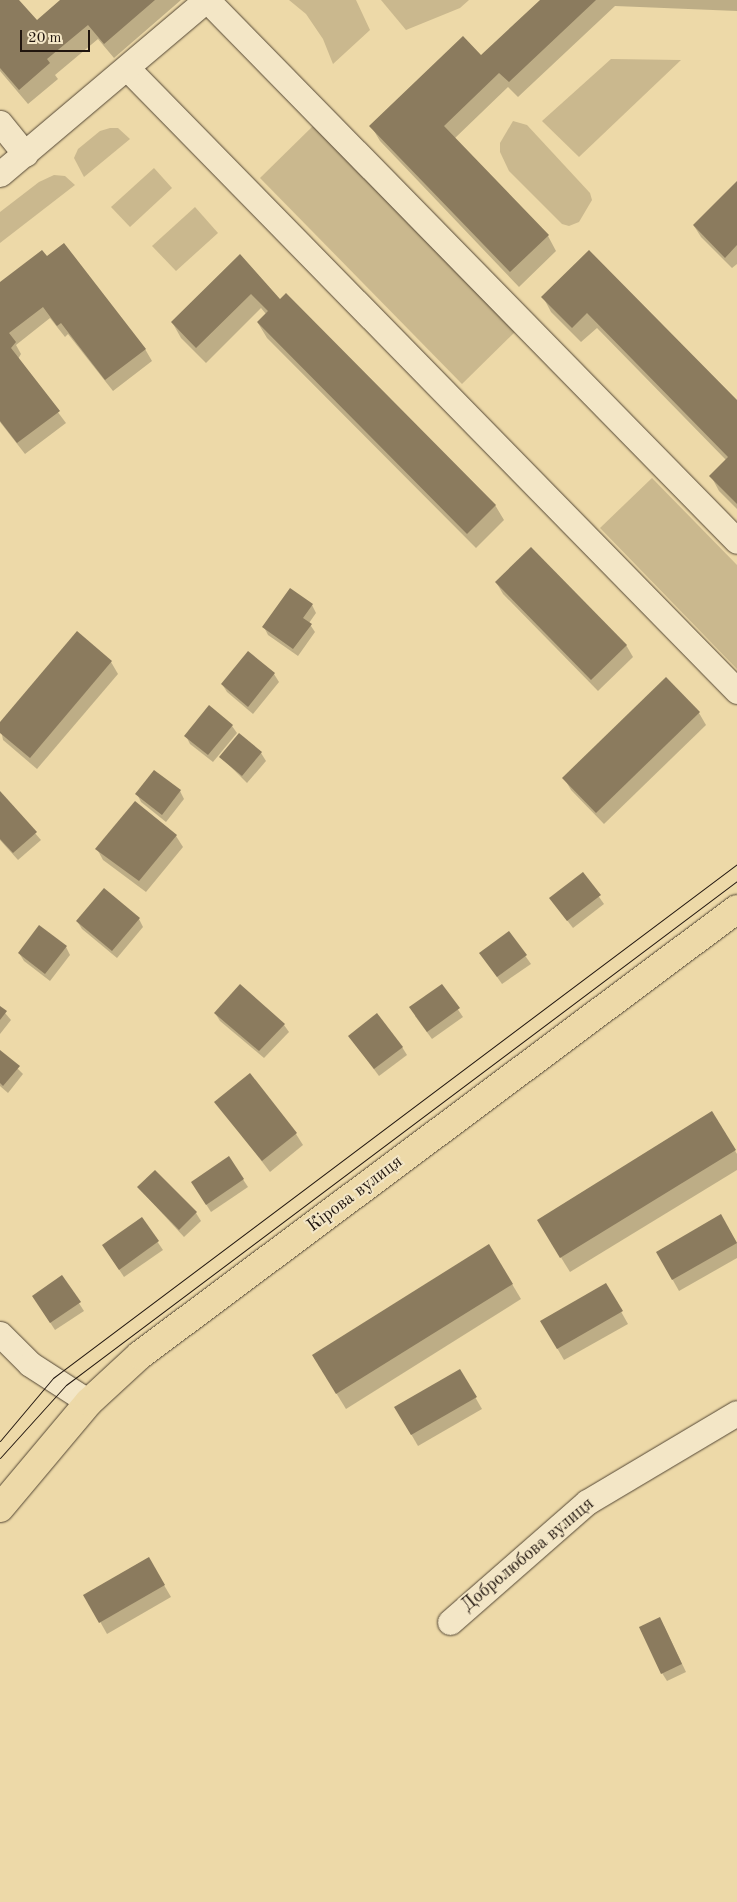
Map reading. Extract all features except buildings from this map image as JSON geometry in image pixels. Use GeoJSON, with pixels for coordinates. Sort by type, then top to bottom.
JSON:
{"type":"FeatureCollection","features":[{"type":"Feature","properties":{"kind":"main road","name":"Кірова вулиця"},"geometry":{"type":"LineString","coordinates":[[0,1508],[89,1402],[140,1355],[737,909]]}},
{"type":"Feature","properties":{"kind":"street"},"geometry":{"type":"LineString","coordinates":[[0,174],[207,0],[737,541]]}},
{"type":"Feature","properties":{"kind":"street"},"geometry":{"type":"LineString","coordinates":[[127,68],[737,691]]}},
{"type":"Feature","properties":{"kind":"street"},"geometry":{"type":"LineString","coordinates":[[0,123],[25,154]]}},
{"type":"Feature","properties":{"kind":"street"},"geometry":{"type":"LineString","coordinates":[[0,1334],[30,1364],[89,1402]]}},
{"type":"Feature","properties":{"kind":"street","name":"Добролюбова вулиця"},"geometry":{"type":"LineString","coordinates":[[450,1622],[587,1502],[737,1413]]}},
{"type":"Feature","properties":{"kind":"shaded area"},"geometry":{"type":"Polygon","coordinates":[[[289,0],[356,0],[370,30],[333,64],[323,39],[306,14],[289,0]]]}},
{"type":"Feature","properties":{"kind":"shaded area"},"geometry":{"type":"Polygon","coordinates":[[[381,0],[469,0],[460,8],[406,30],[381,0]]]}},
{"type":"Feature","properties":{"kind":"shaded area"},"geometry":{"type":"Polygon","coordinates":[[[611,59],[681,60],[579,157],[542,121],[611,59]]]}},
{"type":"Feature","properties":{"kind":"shaded area"},"geometry":{"type":"Polygon","coordinates":[[[513,121],[527,125],[590,193],[592,200],[579,222],[569,226],[562,224],[509,171],[500,152],[500,143],[513,121]]]}},
{"type":"Feature","properties":{"kind":"shaded area"},"geometry":{"type":"Polygon","coordinates":[[[315,124],[517,330],[462,384],[260,178],[315,124]]]}},
{"type":"Feature","properties":{"kind":"shaded area"},"geometry":{"type":"Polygon","coordinates":[[[118,128],[130,139],[84,177],[74,158],[78,149],[100,131],[118,128]]]}},
{"type":"Feature","properties":{"kind":"shaded area"},"geometry":{"type":"Polygon","coordinates":[[[154,168],[172,188],[130,227],[111,207],[154,168]]]}},
{"type":"Feature","properties":{"kind":"shaded area"},"geometry":{"type":"Polygon","coordinates":[[[54,175],[65,176],[75,185],[0,243],[0,212],[39,182],[54,175]]]}},
{"type":"Feature","properties":{"kind":"shaded area"},"geometry":{"type":"Polygon","coordinates":[[[195,207],[218,233],[176,271],[152,246],[195,207]]]}},
{"type":"Feature","properties":{"kind":"shaded area"},"geometry":{"type":"Polygon","coordinates":[[[652,478],[737,565],[737,669],[600,528],[652,478]]]}},
{"type":"Feature","properties":{"kind":"tram line"},"geometry":{"type":"LineString","coordinates":[[0,1441],[53,1378],[737,864]]}},
{"type":"Feature","properties":{"kind":"tram line"},"geometry":{"type":"LineString","coordinates":[[0,1458],[66,1385],[737,881]]}}]}
